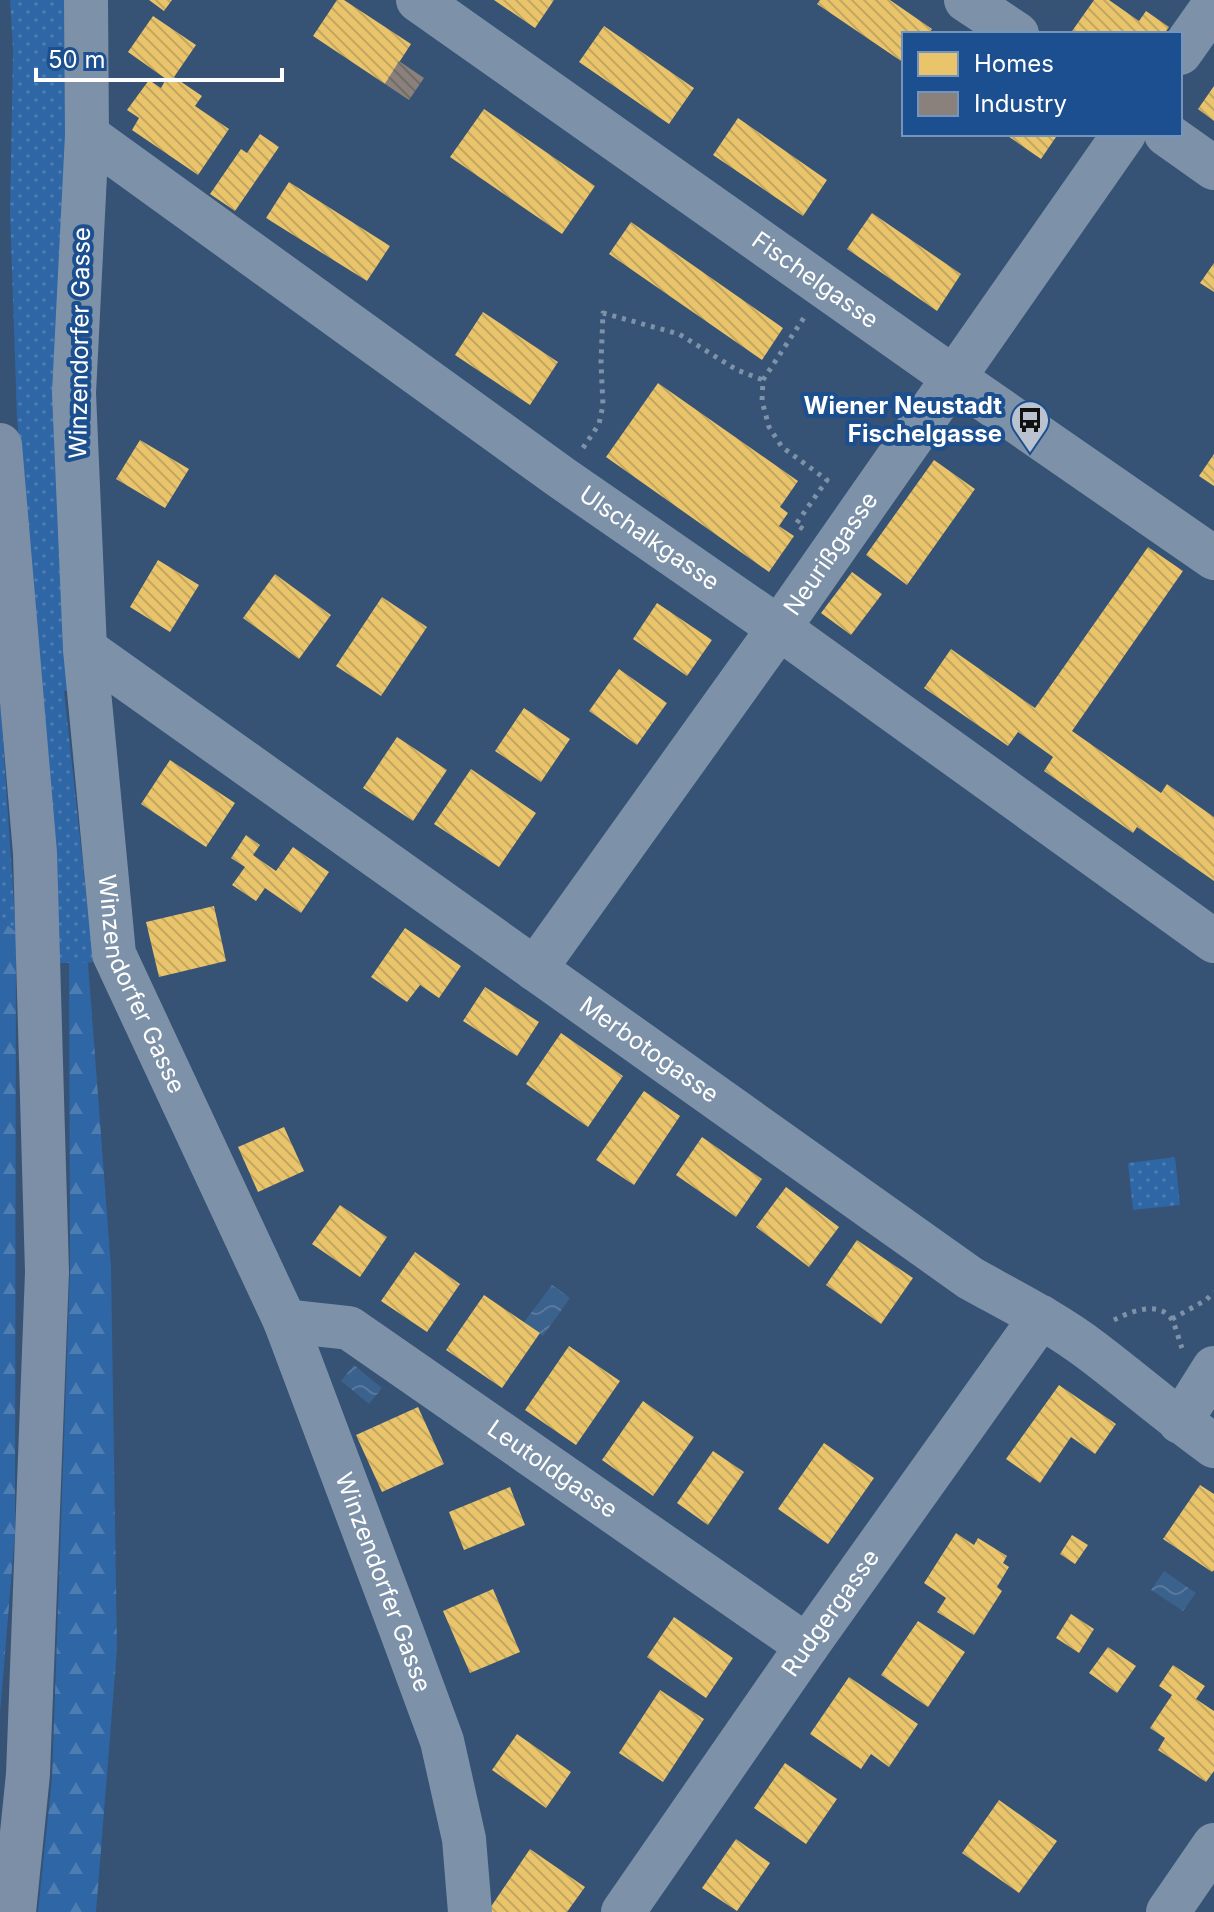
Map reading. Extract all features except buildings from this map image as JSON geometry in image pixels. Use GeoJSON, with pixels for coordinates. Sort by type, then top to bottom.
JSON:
{"type":"FeatureCollection","features":[{"type":"Feature","properties":{"kind":"main road"},"geometry":{"type":"LineString","coordinates":[[0,445],[35,853],[47,1272],[28,1774],[14,1912]]}},
{"type":"Feature","properties":{"kind":"street","name":"Winzendorfer Gasse"},"geometry":{"type":"LineString","coordinates":[[86,0],[87,135],[74,393],[85,649],[114,954],[285,1321],[442,1741],[464,1839],[470,1912]]}},
{"type":"Feature","properties":{"kind":"street","name":"Fischelgasse"},"geometry":{"type":"LineString","coordinates":[[418,0],[1214,558]]}},
{"type":"Feature","properties":{"kind":"street"},"geometry":{"type":"LineString","coordinates":[[966,0],[1014,32]]}},
{"type":"Feature","properties":{"kind":"street"},"geometry":{"type":"LineString","coordinates":[[1182,50],[1214,5]]}},
{"type":"Feature","properties":{"kind":"street","name":"Ulschalkgasse"},"geometry":{"type":"LineString","coordinates":[[87,135],[562,478],[779,628],[1214,941]]}},
{"type":"Feature","properties":{"kind":"street","name":"Neurißgasse"},"geometry":{"type":"LineString","coordinates":[[535,969],[779,628],[1123,136]]}},
{"type":"Feature","properties":{"kind":"street"},"geometry":{"type":"LineString","coordinates":[[1169,136],[1214,168]]}},
{"type":"Feature","properties":{"kind":"street","name":"Merbotogasse"},"geometry":{"type":"LineString","coordinates":[[85,649],[970,1278],[1041,1317],[1091,1350],[1197,1434]]}},
{"type":"Feature","properties":{"kind":"street","name":"Rudgergasse"},"geometry":{"type":"LineString","coordinates":[[623,1912],[1041,1317]]}},
{"type":"Feature","properties":{"kind":"street","name":"Leutoldgasse"},"geometry":{"type":"LineString","coordinates":[[285,1321],[349,1328],[807,1646]]}},
{"type":"Feature","properties":{"kind":"street"},"geometry":{"type":"LineString","coordinates":[[1197,1434],[1210,1375]]}},
{"type":"Feature","properties":{"kind":"street"},"geometry":{"type":"LineString","coordinates":[[1168,1912],[1214,1845]]}},
{"type":"Feature","properties":{"kind":"path"},"geometry":{"type":"LineString","coordinates":[[825,287],[763,380],[762,401],[769,427],[782,447],[827,480],[796,524],[833,550]]}},
{"type":"Feature","properties":{"kind":"path"},"geometry":{"type":"LineString","coordinates":[[562,478],[599,424],[603,405],[603,313],[679,334],[737,370],[763,380]]}},
{"type":"Feature","properties":{"kind":"path"},"geometry":{"type":"LineString","coordinates":[[1172,1319],[1206,1300],[1214,1292]]}},
{"type":"Feature","properties":{"kind":"path"},"geometry":{"type":"LineString","coordinates":[[1091,1350],[1116,1318],[1146,1308],[1163,1310],[1172,1319],[1183,1351],[1210,1375]]}},
{"type":"Feature","properties":{"kind":"green space"},"geometry":{"type":"Polygon","coordinates":[[[10,0],[70,0],[70,690],[64,691],[88,912],[101,960],[88,963],[57,963],[17,418],[10,212],[13,50],[10,0]]]}},
{"type":"Feature","properties":{"kind":"green space"},"geometry":{"type":"Polygon","coordinates":[[[0,703],[1,712],[16,932],[0,919],[0,703]]]}},
{"type":"Feature","properties":{"kind":"green space"},"geometry":{"type":"Polygon","coordinates":[[[0,919],[16,932],[15,1533],[0,1713],[0,919]]]}},
{"type":"Feature","properties":{"kind":"green space"},"geometry":{"type":"Polygon","coordinates":[[[69,963],[88,963],[111,1267],[117,1649],[96,1912],[38,1912],[52,1778],[70,1271],[69,963]]]}},
{"type":"Feature","properties":{"kind":"green space"},"geometry":{"type":"Polygon","coordinates":[[[1175,1157],[1180,1205],[1133,1210],[1128,1163],[1175,1157]]]}},
{"type":"Feature","properties":{"kind":"water"},"geometry":{"type":"Polygon","coordinates":[[[552,1285],[570,1298],[543,1336],[524,1322],[552,1285]]]}},
{"type":"Feature","properties":{"kind":"water"},"geometry":{"type":"Polygon","coordinates":[[[354,1365],[382,1388],[369,1404],[341,1381],[354,1365]]]}},
{"type":"Feature","properties":{"kind":"water"},"geometry":{"type":"Polygon","coordinates":[[[1164,1571],[1196,1593],[1183,1611],[1151,1590],[1164,1571]]]}},
{"type":"Feature","properties":{"kind":"place","name":"Wiener Neustadt Fischelgasse"},"geometry":{"type":"Point","coordinates":[1030,454]}}]}
